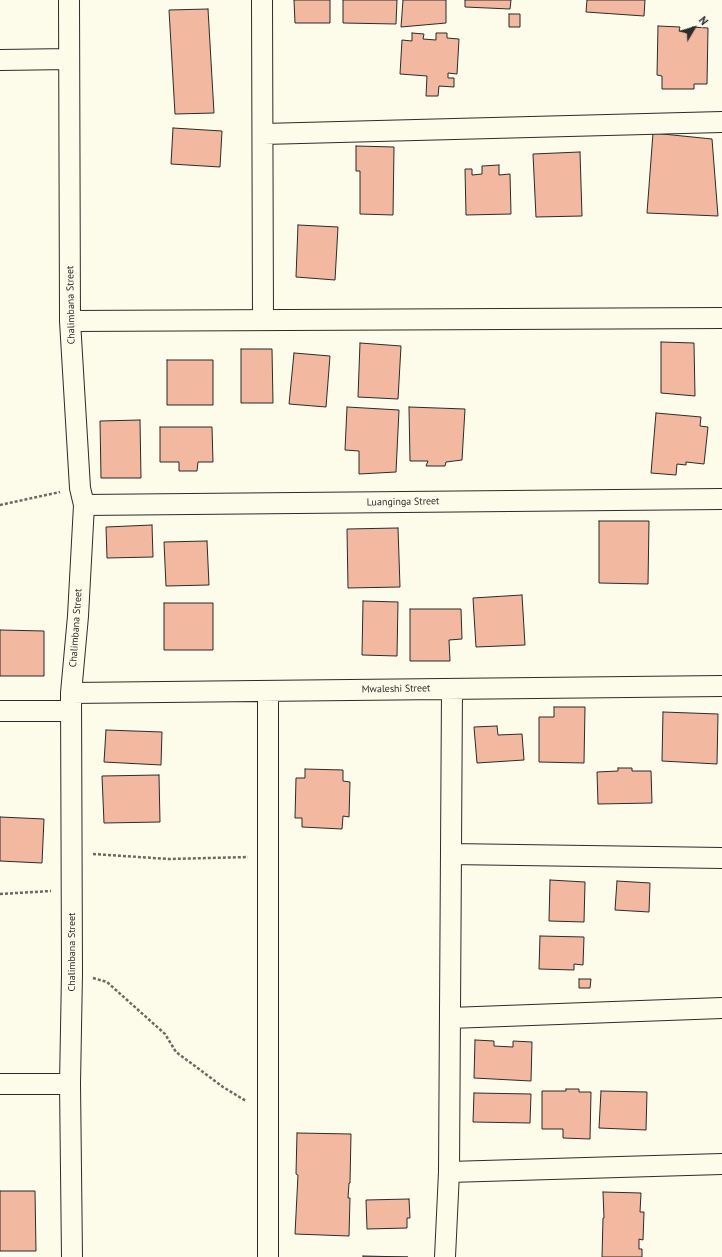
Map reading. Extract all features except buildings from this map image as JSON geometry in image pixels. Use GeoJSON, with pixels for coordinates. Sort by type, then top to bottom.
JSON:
{"type":"FeatureCollection","features":[{"type":"Feature","properties":{"kind":"street","name":"Chalimbana Street"},"geometry":{"type":"LineString","coordinates":[[69,0],[70,321],[82,497],[78,616],[71,702],[72,973],[70,1084],[72,1257]]}},
{"type":"Feature","properties":{"kind":"street"},"geometry":{"type":"LineString","coordinates":[[262,0],[263,319]]}},
{"type":"Feature","properties":{"kind":"street"},"geometry":{"type":"LineString","coordinates":[[0,60],[69,59]]}},
{"type":"Feature","properties":{"kind":"street"},"geometry":{"type":"LineString","coordinates":[[263,134],[722,122]]}},
{"type":"Feature","properties":{"kind":"street"},"geometry":{"type":"LineString","coordinates":[[70,321],[722,318]]}},
{"type":"Feature","properties":{"kind":"street","name":"Luanginga Street"},"geometry":{"type":"LineString","coordinates":[[82,497],[722,499]]}},
{"type":"Feature","properties":{"kind":"street","name":"Mwaleshi Street"},"geometry":{"type":"LineString","coordinates":[[0,711],[71,702],[268,691],[722,686]]}},
{"type":"Feature","properties":{"kind":"street"},"geometry":{"type":"LineString","coordinates":[[445,1257],[449,1172],[452,689]]}},
{"type":"Feature","properties":{"kind":"street"},"geometry":{"type":"LineString","coordinates":[[268,691],[268,1257]]}},
{"type":"Feature","properties":{"kind":"street"},"geometry":{"type":"LineString","coordinates":[[451,854],[722,858]]}},
{"type":"Feature","properties":{"kind":"street"},"geometry":{"type":"LineString","coordinates":[[450,1018],[722,1008]]}},
{"type":"Feature","properties":{"kind":"street"},"geometry":{"type":"LineString","coordinates":[[0,1084],[70,1084]]}},
{"type":"Feature","properties":{"kind":"street"},"geometry":{"type":"LineString","coordinates":[[449,1172],[722,1164]]}},
{"type":"Feature","properties":{"kind":"path"},"geometry":{"type":"LineString","coordinates":[[0,505],[82,497]]}},
{"type":"Feature","properties":{"kind":"path"},"geometry":{"type":"LineString","coordinates":[[72,853],[169,859],[269,857]]}},
{"type":"Feature","properties":{"kind":"path"},"geometry":{"type":"LineString","coordinates":[[0,894],[72,890]]}},
{"type":"Feature","properties":{"kind":"path"},"geometry":{"type":"LineString","coordinates":[[72,973],[107,982],[165,1034],[176,1052],[223,1087],[269,1114]]}}]}
